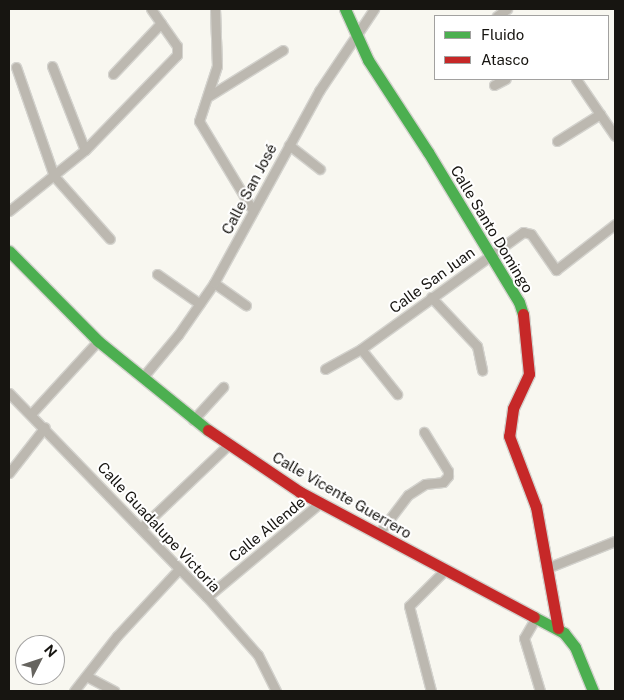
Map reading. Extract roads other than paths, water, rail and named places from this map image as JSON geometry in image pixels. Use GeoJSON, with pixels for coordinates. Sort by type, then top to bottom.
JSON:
{"type":"FeatureCollection","features":[{"type":"Feature","properties":{"kind":"street"},"geometry":{"type":"LineString","coordinates":[[9,211],[84,150],[177,55],[177,46],[151,9]]}},
{"type":"Feature","properties":{"kind":"street"},"geometry":{"type":"LineString","coordinates":[[215,9],[218,58],[209,96],[200,112],[200,126],[253,211]]}},
{"type":"Feature","properties":{"kind":"street","name":"Calle Santo Domingo"},"geometry":{"type":"LineString","coordinates":[[345,9],[355,34],[519,302],[527,332],[529,374],[513,409],[509,436],[536,507],[558,628]]}},
{"type":"Feature","properties":{"kind":"street","name":"Calle San José"},"geometry":{"type":"LineString","coordinates":[[143,377],[214,283],[289,145],[355,34],[374,9]]}},
{"type":"Feature","properties":{"kind":"street"},"geometry":{"type":"LineString","coordinates":[[113,74],[161,23]]}},
{"type":"Feature","properties":{"kind":"street"},"geometry":{"type":"LineString","coordinates":[[209,96],[283,50]]}},
{"type":"Feature","properties":{"kind":"street"},"geometry":{"type":"LineString","coordinates":[[52,66],[84,150]]}},
{"type":"Feature","properties":{"kind":"street"},"geometry":{"type":"LineString","coordinates":[[16,67],[54,176],[110,239]]}},
{"type":"Feature","properties":{"kind":"street"},"geometry":{"type":"LineString","coordinates":[[494,85],[504,80]]}},
{"type":"Feature","properties":{"kind":"street"},"geometry":{"type":"LineString","coordinates":[[577,80],[615,136]]}},
{"type":"Feature","properties":{"kind":"street"},"geometry":{"type":"LineString","coordinates":[[557,141],[600,114]]}},
{"type":"Feature","properties":{"kind":"street"},"geometry":{"type":"LineString","coordinates":[[289,145],[320,169]]}},
{"type":"Feature","properties":{"kind":"street","name":"Calle San Juan"},"geometry":{"type":"LineString","coordinates":[[326,369],[360,349],[490,254],[526,232],[556,270],[615,224]]}},
{"type":"Feature","properties":{"kind":"street","name":"Calle Vicente Guerrero"},"geometry":{"type":"LineString","coordinates":[[9,251],[98,341],[226,446],[444,571],[535,619],[558,628],[575,647],[593,691]]}},
{"type":"Feature","properties":{"kind":"street"},"geometry":{"type":"LineString","coordinates":[[157,274],[200,304]]}},
{"type":"Feature","properties":{"kind":"street"},"geometry":{"type":"LineString","coordinates":[[214,283],[246,305]]}},
{"type":"Feature","properties":{"kind":"street"},"geometry":{"type":"LineString","coordinates":[[431,297],[477,346],[482,370]]}},
{"type":"Feature","properties":{"kind":"street"},"geometry":{"type":"LineString","coordinates":[[31,414],[98,341]]}},
{"type":"Feature","properties":{"kind":"street"},"geometry":{"type":"LineString","coordinates":[[360,349],[397,394]]}},
{"type":"Feature","properties":{"kind":"street"},"geometry":{"type":"LineString","coordinates":[[193,420],[223,388]]}},
{"type":"Feature","properties":{"kind":"street","name":"Calle Guadalupe Victoria"},"geometry":{"type":"LineString","coordinates":[[9,392],[142,526],[178,569],[207,597],[258,655],[276,691]]}},
{"type":"Feature","properties":{"kind":"street"},"geometry":{"type":"LineString","coordinates":[[9,473],[45,427]]}},
{"type":"Feature","properties":{"kind":"street"},"geometry":{"type":"LineString","coordinates":[[379,533],[408,495],[426,484],[443,482],[448,476],[448,472],[424,432]]}},
{"type":"Feature","properties":{"kind":"street"},"geometry":{"type":"LineString","coordinates":[[142,526],[226,446]]}},
{"type":"Feature","properties":{"kind":"street","name":"Calle Allende"},"geometry":{"type":"LineString","coordinates":[[207,597],[322,502]]}},
{"type":"Feature","properties":{"kind":"street"},"geometry":{"type":"LineString","coordinates":[[547,568],[589,554],[615,541]]}},
{"type":"Feature","properties":{"kind":"street"},"geometry":{"type":"LineString","coordinates":[[74,691],[88,677],[117,636],[178,569]]}},
{"type":"Feature","properties":{"kind":"street"},"geometry":{"type":"LineString","coordinates":[[431,691],[409,606],[444,571]]}},
{"type":"Feature","properties":{"kind":"street"},"geometry":{"type":"LineString","coordinates":[[535,619],[524,638],[540,691]]}},
{"type":"Feature","properties":{"kind":"street"},"geometry":{"type":"LineString","coordinates":[[88,677],[114,691]]}}]}
